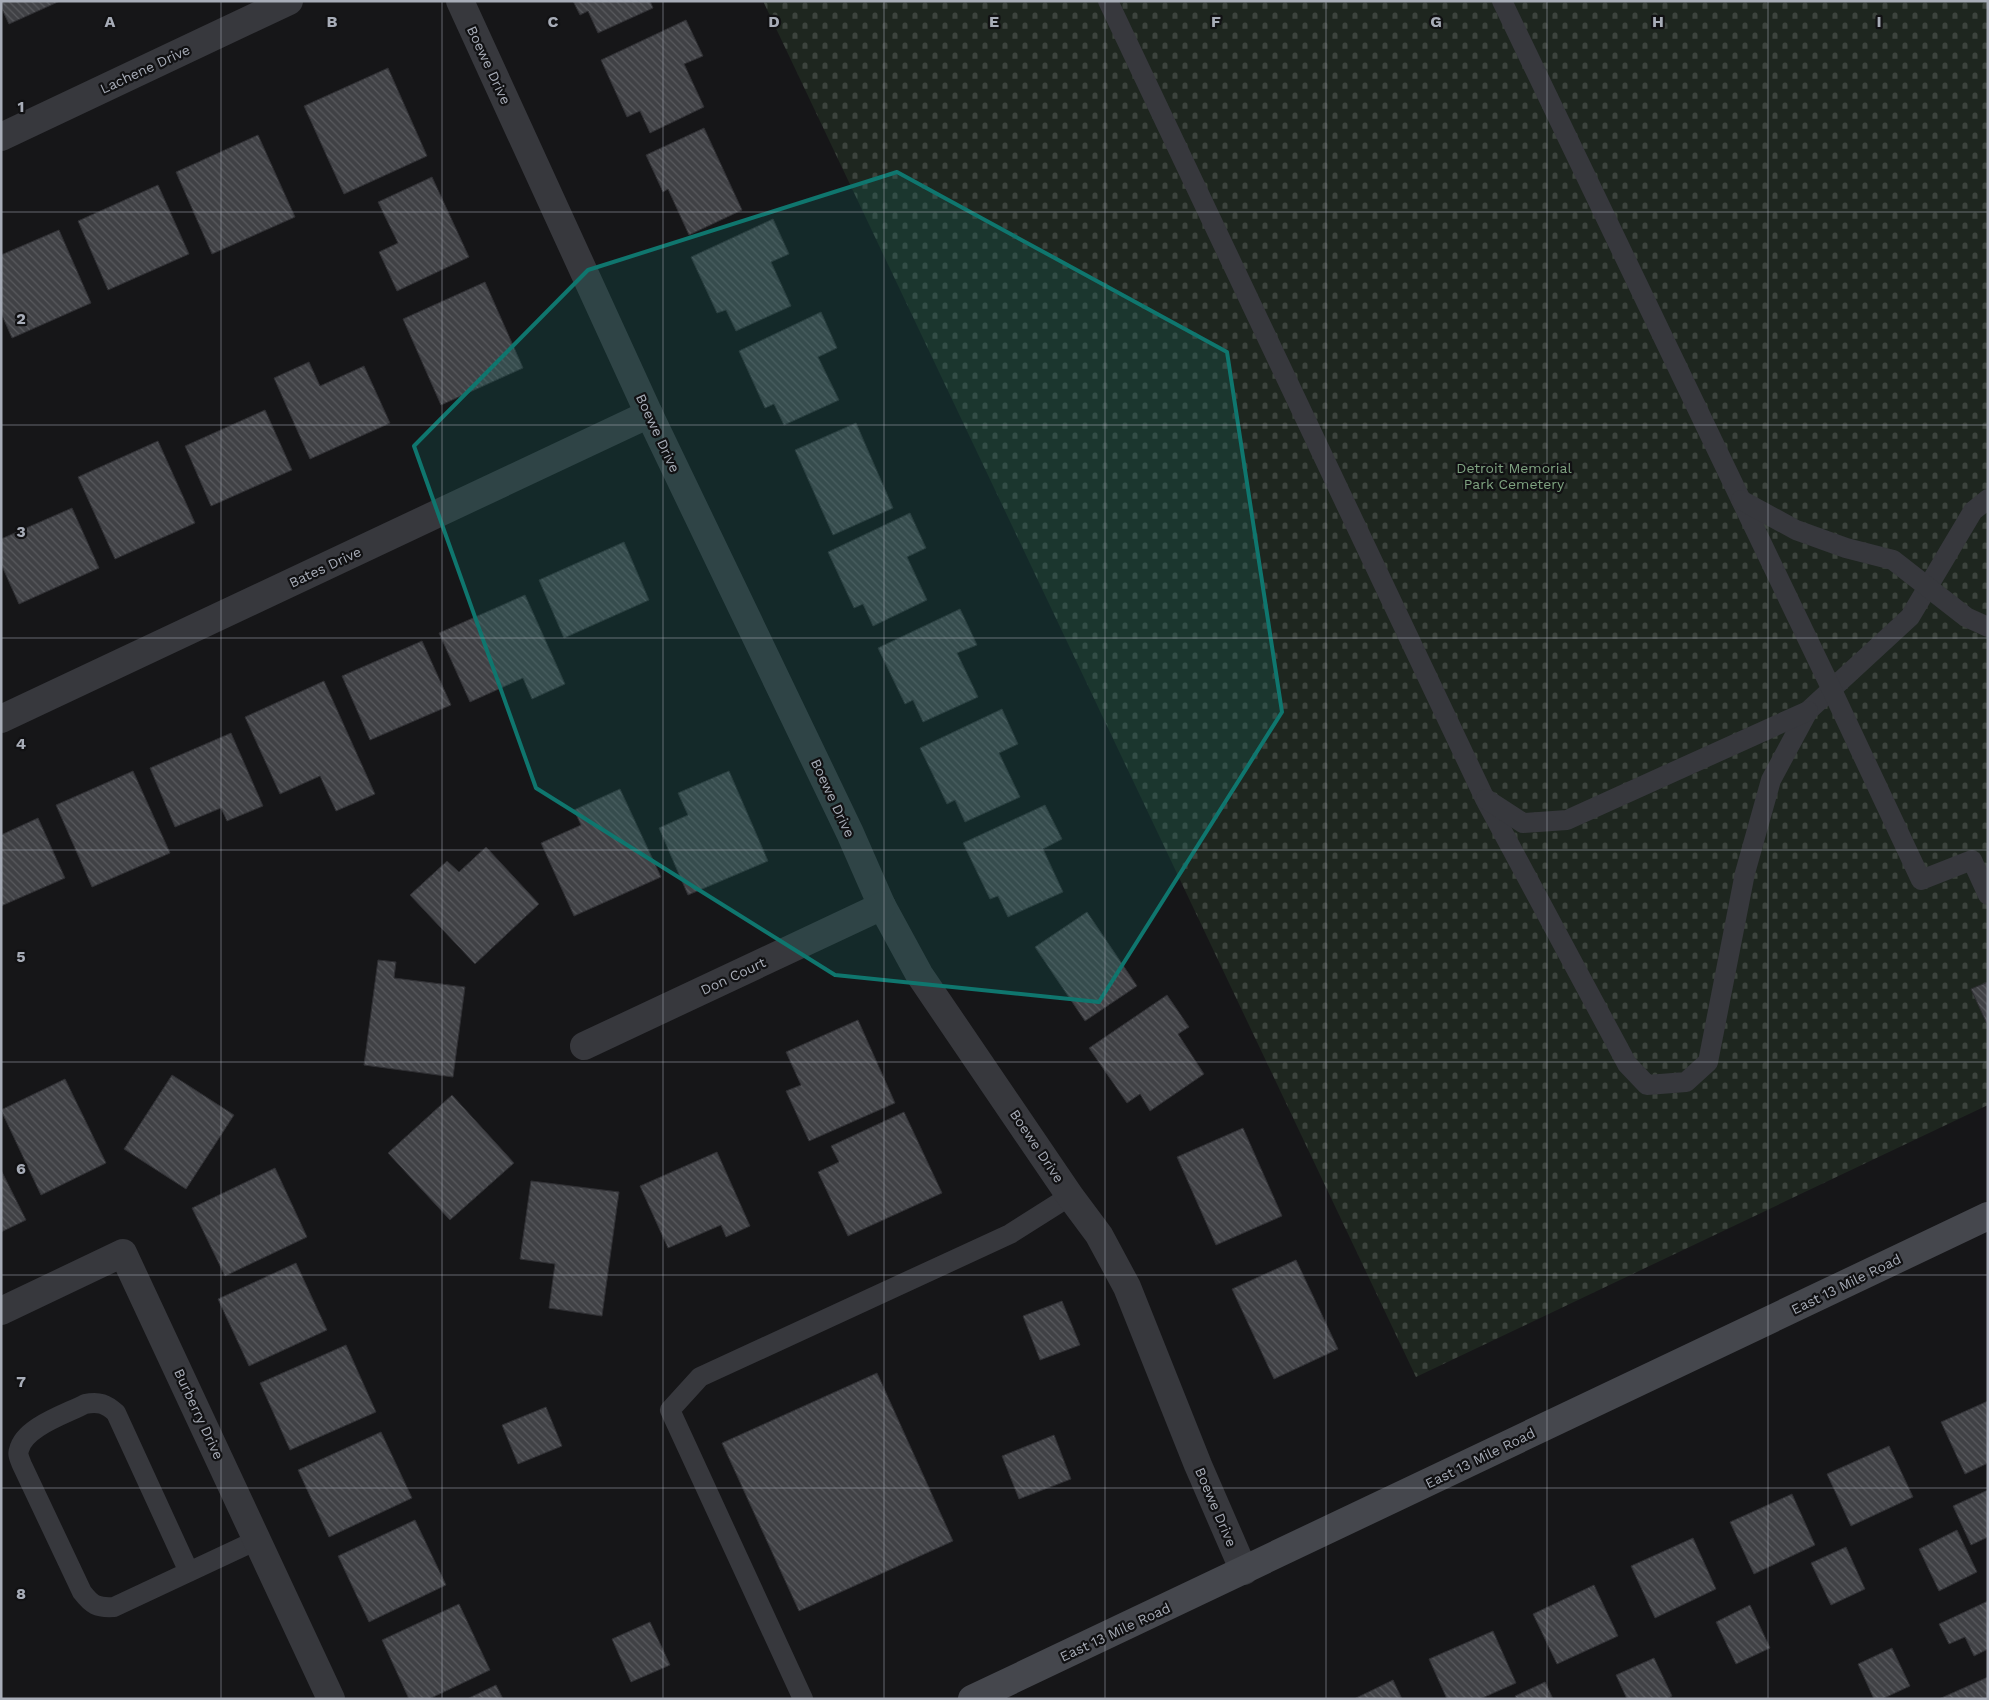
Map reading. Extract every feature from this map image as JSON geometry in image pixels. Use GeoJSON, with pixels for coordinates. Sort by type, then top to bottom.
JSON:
{"type":"FeatureCollection","features":[{"type":"Feature","properties":{"kind":"main road","name":"East 13 Mile Road"},"geometry":{"type":"LineString","coordinates":[[972,1699],[1988,1216]]}},
{"type":"Feature","properties":{"kind":"street","name":"Lachene Drive"},"geometry":{"type":"LineString","coordinates":[[1,137],[289,1]]}},
{"type":"Feature","properties":{"kind":"street","name":"Boewe Drive"},"geometry":{"type":"LineString","coordinates":[[460,1],[649,414],[850,833],[882,906],[918,974],[1070,1196],[1099,1235],[1127,1287],[1204,1482],[1244,1571]]}},
{"type":"Feature","properties":{"kind":"street","name":"Bates Drive"},"geometry":{"type":"LineString","coordinates":[[1,720],[649,414]]}},
{"type":"Feature","properties":{"kind":"street","name":"Don Court"},"geometry":{"type":"LineString","coordinates":[[584,1046],[882,906]]}},
{"type":"Feature","properties":{"kind":"street","name":"Burberry Drive"},"geometry":{"type":"LineString","coordinates":[[1,1311],[123,1253],[331,1699]]}},
{"type":"Feature","properties":{"kind":"lane"},"geometry":{"type":"LineString","coordinates":[[1108,1],[1485,799],[1627,1064],[1647,1085],[1686,1082],[1708,1062],[1746,873],[1771,780],[1808,712]]}},
{"type":"Feature","properties":{"kind":"lane"},"geometry":{"type":"LineString","coordinates":[[1502,1],[1921,880],[1972,860],[1988,895]]}},
{"type":"Feature","properties":{"kind":"lane"},"geometry":{"type":"LineString","coordinates":[[1485,799],[1523,823],[1567,820],[1808,712],[1910,617],[1973,511],[1988,499]]}},
{"type":"Feature","properties":{"kind":"lane"},"geometry":{"type":"LineString","coordinates":[[1741,500],[1796,530],[1846,548],[1893,560],[1966,617],[1988,627]]}},
{"type":"Feature","properties":{"kind":"lane"},"geometry":{"type":"LineString","coordinates":[[803,1699],[670,1410],[700,1377],[1010,1234],[1070,1196]]}},
{"type":"Feature","properties":{"kind":"lane"},"geometry":{"type":"LineString","coordinates":[[189,1572],[116,1414],[111,1409],[106,1405],[94,1402],[85,1404],[30,1431],[22,1441],[18,1452],[22,1465],[82,1592],[89,1601],[101,1607],[114,1607],[189,1572],[257,1540]]}},
{"type":"Feature","properties":{"kind":"highlighted area"},"geometry":{"type":"Polygon","coordinates":[[[897,172],[1227,352],[1282,712],[1099,1002],[835,975],[536,788],[414,446],[588,270],[897,172]]]}},
{"type":"Feature","properties":{"kind":"green space","name":"Detroit Memorial Park Cemetery"},"geometry":{"type":"Polygon","coordinates":[[[763,1],[1988,1],[1988,1105],[1416,1377],[763,1]]]}},
{"type":"Feature","properties":{"kind":"building"},"geometry":{"type":"Polygon","coordinates":[[[1,1],[60,1],[9,24],[1,7],[1,1]]]}},
{"type":"Feature","properties":{"kind":"building"},"geometry":{"type":"Polygon","coordinates":[[[573,1],[650,1],[653,8],[598,33],[588,11],[580,15],[573,1]]]}},
{"type":"Feature","properties":{"kind":"building"},"geometry":{"type":"Polygon","coordinates":[[[686,20],[703,56],[684,64],[704,107],[650,133],[640,111],[627,117],[601,60],[686,20]]]}},
{"type":"Feature","properties":{"kind":"building"},"geometry":{"type":"Polygon","coordinates":[[[388,68],[427,156],[344,194],[304,106],[388,68]]]}},
{"type":"Feature","properties":{"kind":"building"},"geometry":{"type":"Polygon","coordinates":[[[704,128],[742,210],[689,235],[668,189],[663,192],[646,155],[704,128]]]}},
{"type":"Feature","properties":{"kind":"building"},"geometry":{"type":"Polygon","coordinates":[[[258,135],[295,217],[212,254],[176,172],[258,135]]]}},
{"type":"Feature","properties":{"kind":"building"},"geometry":{"type":"Polygon","coordinates":[[[432,177],[469,257],[397,291],[379,252],[398,243],[378,202],[432,177]]]}},
{"type":"Feature","properties":{"kind":"building"},"geometry":{"type":"Polygon","coordinates":[[[158,185],[189,254],[108,290],[78,221],[158,185]]]}},
{"type":"Feature","properties":{"kind":"building"},"geometry":{"type":"Polygon","coordinates":[[[773,219],[789,254],[771,262],[791,306],[736,331],[726,310],[717,313],[691,257],[773,219]]]}},
{"type":"Feature","properties":{"kind":"building"},"geometry":{"type":"Polygon","coordinates":[[[59,230],[91,303],[12,338],[1,313],[1,255],[59,230]]]}},
{"type":"Feature","properties":{"kind":"building"},"geometry":{"type":"Polygon","coordinates":[[[485,282],[523,368],[441,405],[403,319],[485,282]]]}},
{"type":"Feature","properties":{"kind":"building"},"geometry":{"type":"Polygon","coordinates":[[[821,312],[837,348],[818,357],[839,400],[784,425],[774,404],[765,408],[739,351],[821,312]]]}},
{"type":"Feature","properties":{"kind":"building"},"geometry":{"type":"Polygon","coordinates":[[[309,362],[320,386],[364,366],[390,423],[310,459],[274,378],[309,362]]]}},
{"type":"Feature","properties":{"kind":"building"},"geometry":{"type":"Polygon","coordinates":[[[265,410],[292,470],[211,506],[185,446],[265,410]]]}},
{"type":"Feature","properties":{"kind":"building"},"geometry":{"type":"Polygon","coordinates":[[[856,423],[893,508],[833,535],[795,450],[856,423]]]}},
{"type":"Feature","properties":{"kind":"building"},"geometry":{"type":"Polygon","coordinates":[[[158,441],[195,523],[115,559],[78,477],[158,441]]]}},
{"type":"Feature","properties":{"kind":"building"},"geometry":{"type":"Polygon","coordinates":[[[72,508],[99,568],[19,604],[1,564],[1,539],[72,508]]]}},
{"type":"Feature","properties":{"kind":"building"},"geometry":{"type":"Polygon","coordinates":[[[910,513],[926,548],[907,557],[927,600],[873,626],[863,604],[854,608],[828,552],[910,513]]]}},
{"type":"Feature","properties":{"kind":"building"},"geometry":{"type":"Polygon","coordinates":[[[624,542],[649,600],[564,638],[539,580],[624,542]]]}},
{"type":"Feature","properties":{"kind":"building"},"geometry":{"type":"Polygon","coordinates":[[[525,595],[565,684],[532,699],[523,678],[470,702],[439,633],[525,595]]]}},
{"type":"Feature","properties":{"kind":"building"},"geometry":{"type":"Polygon","coordinates":[[[960,609],[977,645],[957,653],[978,697],[923,722],[913,700],[905,704],[878,648],[960,609]]]}},
{"type":"Feature","properties":{"kind":"building"},"geometry":{"type":"Polygon","coordinates":[[[422,641],[451,705],[370,740],[342,676],[422,641]]]}},
{"type":"Feature","properties":{"kind":"building"},"geometry":{"type":"Polygon","coordinates":[[[324,681],[375,794],[336,811],[320,776],[280,794],[245,717],[324,681]]]}},
{"type":"Feature","properties":{"kind":"building"},"geometry":{"type":"Polygon","coordinates":[[[1002,709],[1018,744],[999,753],[1020,797],[965,822],[955,800],[947,804],[920,748],[1002,709]]]}},
{"type":"Feature","properties":{"kind":"building"},"geometry":{"type":"Polygon","coordinates":[[[231,733],[263,806],[227,821],[221,808],[175,827],[150,768],[231,733]]]}},
{"type":"Feature","properties":{"kind":"building"},"geometry":{"type":"Polygon","coordinates":[[[133,771],[170,853],[92,887],[56,805],[133,771]]]}},
{"type":"Feature","properties":{"kind":"building"},"geometry":{"type":"Polygon","coordinates":[[[729,771],[768,861],[688,895],[659,828],[688,815],[678,793],[729,771]]]}},
{"type":"Feature","properties":{"kind":"building"},"geometry":{"type":"Polygon","coordinates":[[[620,789],[661,877],[574,916],[541,843],[581,825],[574,810],[620,789]]]}},
{"type":"Feature","properties":{"kind":"building"},"geometry":{"type":"Polygon","coordinates":[[[1045,805],[1062,839],[1043,849],[1063,892],[1008,917],[998,896],[990,899],[963,843],[1045,805]]]}},
{"type":"Feature","properties":{"kind":"building"},"geometry":{"type":"Polygon","coordinates":[[[38,818],[65,878],[1,906],[1,835],[38,818]]]}},
{"type":"Feature","properties":{"kind":"building"},"geometry":{"type":"Polygon","coordinates":[[[486,847],[539,904],[475,964],[410,895],[447,861],[459,872],[486,847]]]}},
{"type":"Feature","properties":{"kind":"building"},"geometry":{"type":"Polygon","coordinates":[[[1087,912],[1137,986],[1085,1021],[1035,947],[1087,912]]]}},
{"type":"Feature","properties":{"kind":"building"},"geometry":{"type":"Polygon","coordinates":[[[378,960],[396,962],[394,978],[465,987],[453,1077],[364,1065],[378,960]]]}},
{"type":"Feature","properties":{"kind":"building"},"geometry":{"type":"Polygon","coordinates":[[[1988,982],[1988,1026],[1971,989],[1988,982]]]}},
{"type":"Feature","properties":{"kind":"building"},"geometry":{"type":"Polygon","coordinates":[[[1167,995],[1189,1027],[1178,1034],[1204,1074],[1150,1111],[1140,1094],[1127,1103],[1089,1048],[1167,995]]]}},
{"type":"Feature","properties":{"kind":"building"},"geometry":{"type":"Polygon","coordinates":[[[858,1020],[895,1103],[809,1141],[786,1091],[801,1085],[786,1052],[858,1020]]]}},
{"type":"Feature","properties":{"kind":"building"},"geometry":{"type":"Polygon","coordinates":[[[172,1075],[234,1115],[186,1189],[124,1149],[172,1075]]]}},
{"type":"Feature","properties":{"kind":"building"},"geometry":{"type":"Polygon","coordinates":[[[65,1079],[106,1163],[41,1195],[1,1110],[65,1079]]]}},
{"type":"Feature","properties":{"kind":"building"},"geometry":{"type":"Polygon","coordinates":[[[452,1095],[514,1163],[450,1220],[388,1153],[452,1095]]]}},
{"type":"Feature","properties":{"kind":"building"},"geometry":{"type":"Polygon","coordinates":[[[904,1112],[942,1193],[848,1236],[818,1172],[839,1162],[831,1146],[904,1112]]]}},
{"type":"Feature","properties":{"kind":"building"},"geometry":{"type":"Polygon","coordinates":[[[1243,1128],[1282,1216],[1216,1245],[1177,1157],[1243,1128]]]}},
{"type":"Feature","properties":{"kind":"building"},"geometry":{"type":"Polygon","coordinates":[[[717,1152],[750,1226],[726,1237],[721,1225],[668,1248],[640,1186],[717,1152]]]}},
{"type":"Feature","properties":{"kind":"building"},"geometry":{"type":"Polygon","coordinates":[[[275,1168],[307,1237],[225,1276],[192,1208],[275,1168]]]}},
{"type":"Feature","properties":{"kind":"building"},"geometry":{"type":"Polygon","coordinates":[[[1,1170],[26,1220],[1,1232],[1,1170]]]}},
{"type":"Feature","properties":{"kind":"building"},"geometry":{"type":"Polygon","coordinates":[[[531,1181],[619,1192],[602,1316],[549,1308],[555,1264],[520,1259],[531,1181]]]}},
{"type":"Feature","properties":{"kind":"building"},"geometry":{"type":"Polygon","coordinates":[[[1296,1260],[1338,1349],[1274,1379],[1232,1289],[1296,1260]]]}},
{"type":"Feature","properties":{"kind":"building"},"geometry":{"type":"Polygon","coordinates":[[[296,1263],[327,1330],[249,1366],[218,1299],[296,1263]]]}},
{"type":"Feature","properties":{"kind":"building"},"geometry":{"type":"Polygon","coordinates":[[[1062,1301],[1080,1345],[1040,1360],[1023,1316],[1062,1301]]]}},
{"type":"Feature","properties":{"kind":"building"},"geometry":{"type":"Polygon","coordinates":[[[346,1345],[376,1412],[290,1450],[260,1383],[346,1345]]]}},
{"type":"Feature","properties":{"kind":"building"},"geometry":{"type":"Polygon","coordinates":[[[877,1373],[953,1541],[799,1611],[722,1443],[877,1373]]]}},
{"type":"Feature","properties":{"kind":"building"},"geometry":{"type":"Polygon","coordinates":[[[1988,1401],[1988,1463],[1965,1474],[1941,1422],[1988,1401]]]}},
{"type":"Feature","properties":{"kind":"building"},"geometry":{"type":"Polygon","coordinates":[[[546,1407],[562,1446],[518,1464],[502,1425],[546,1407]]]}},
{"type":"Feature","properties":{"kind":"building"},"geometry":{"type":"Polygon","coordinates":[[[381,1432],[412,1498],[329,1537],[298,1470],[381,1432]]]}},
{"type":"Feature","properties":{"kind":"building"},"geometry":{"type":"Polygon","coordinates":[[[1054,1435],[1071,1479],[1019,1499],[1002,1456],[1054,1435]]]}},
{"type":"Feature","properties":{"kind":"building"},"geometry":{"type":"Polygon","coordinates":[[[1889,1446],[1913,1497],[1851,1526],[1827,1474],[1889,1446]]]}},
{"type":"Feature","properties":{"kind":"building"},"geometry":{"type":"Polygon","coordinates":[[[1988,1490],[1988,1537],[1971,1545],[1953,1506],[1988,1490]]]}},
{"type":"Feature","properties":{"kind":"building"},"geometry":{"type":"Polygon","coordinates":[[[1792,1494],[1815,1545],[1754,1574],[1730,1522],[1792,1494]]]}},
{"type":"Feature","properties":{"kind":"building"},"geometry":{"type":"Polygon","coordinates":[[[415,1520],[446,1585],[369,1622],[338,1556],[415,1520]]]}},
{"type":"Feature","properties":{"kind":"building"},"geometry":{"type":"Polygon","coordinates":[[[1957,1530],[1977,1572],[1939,1591],[1919,1549],[1957,1530]]]}},
{"type":"Feature","properties":{"kind":"building"},"geometry":{"type":"Polygon","coordinates":[[[1693,1538],[1716,1589],[1655,1618],[1631,1566],[1693,1538]]]}},
{"type":"Feature","properties":{"kind":"building"},"geometry":{"type":"Polygon","coordinates":[[[1846,1547],[1865,1589],[1831,1605],[1811,1563],[1846,1547]]]}},
{"type":"Feature","properties":{"kind":"building"},"geometry":{"type":"Polygon","coordinates":[[[1594,1585],[1618,1636],[1557,1664],[1533,1614],[1594,1585]]]}},
{"type":"Feature","properties":{"kind":"building"},"geometry":{"type":"Polygon","coordinates":[[[1988,1601],[1988,1649],[1974,1656],[1965,1637],[1949,1644],[1939,1624],[1988,1601]]]}},
{"type":"Feature","properties":{"kind":"building"},"geometry":{"type":"Polygon","coordinates":[[[459,1604],[490,1670],[429,1699],[409,1699],[382,1640],[459,1604]]]}},
{"type":"Feature","properties":{"kind":"building"},"geometry":{"type":"Polygon","coordinates":[[[1750,1605],[1770,1648],[1736,1664],[1716,1622],[1750,1605]]]}},
{"type":"Feature","properties":{"kind":"building"},"geometry":{"type":"Polygon","coordinates":[[[650,1622],[670,1665],[631,1682],[612,1639],[650,1622]]]}},
{"type":"Feature","properties":{"kind":"building"},"geometry":{"type":"Polygon","coordinates":[[[1493,1631],[1516,1683],[1480,1699],[1447,1699],[1429,1659],[1493,1631]]]}},
{"type":"Feature","properties":{"kind":"building"},"geometry":{"type":"Polygon","coordinates":[[[1892,1648],[1910,1686],[1882,1699],[1874,1699],[1858,1664],[1892,1648]]]}},
{"type":"Feature","properties":{"kind":"building"},"geometry":{"type":"Polygon","coordinates":[[[1654,1658],[1672,1696],[1667,1699],[1627,1699],[1616,1675],[1654,1658]]]}},
{"type":"Feature","properties":{"kind":"building"},"geometry":{"type":"Polygon","coordinates":[[[1988,1677],[1988,1699],[1939,1699],[1988,1677]]]}},
{"type":"Feature","properties":{"kind":"building"},"geometry":{"type":"Polygon","coordinates":[[[1393,1680],[1402,1699],[1354,1699],[1393,1680]]]}},
{"type":"Feature","properties":{"kind":"building"},"geometry":{"type":"Polygon","coordinates":[[[1545,1682],[1553,1699],[1517,1699],[1515,1696],[1545,1682]]]}},
{"type":"Feature","properties":{"kind":"building"},"geometry":{"type":"Polygon","coordinates":[[[496,1685],[503,1699],[467,1699],[496,1685]]]}}]}
